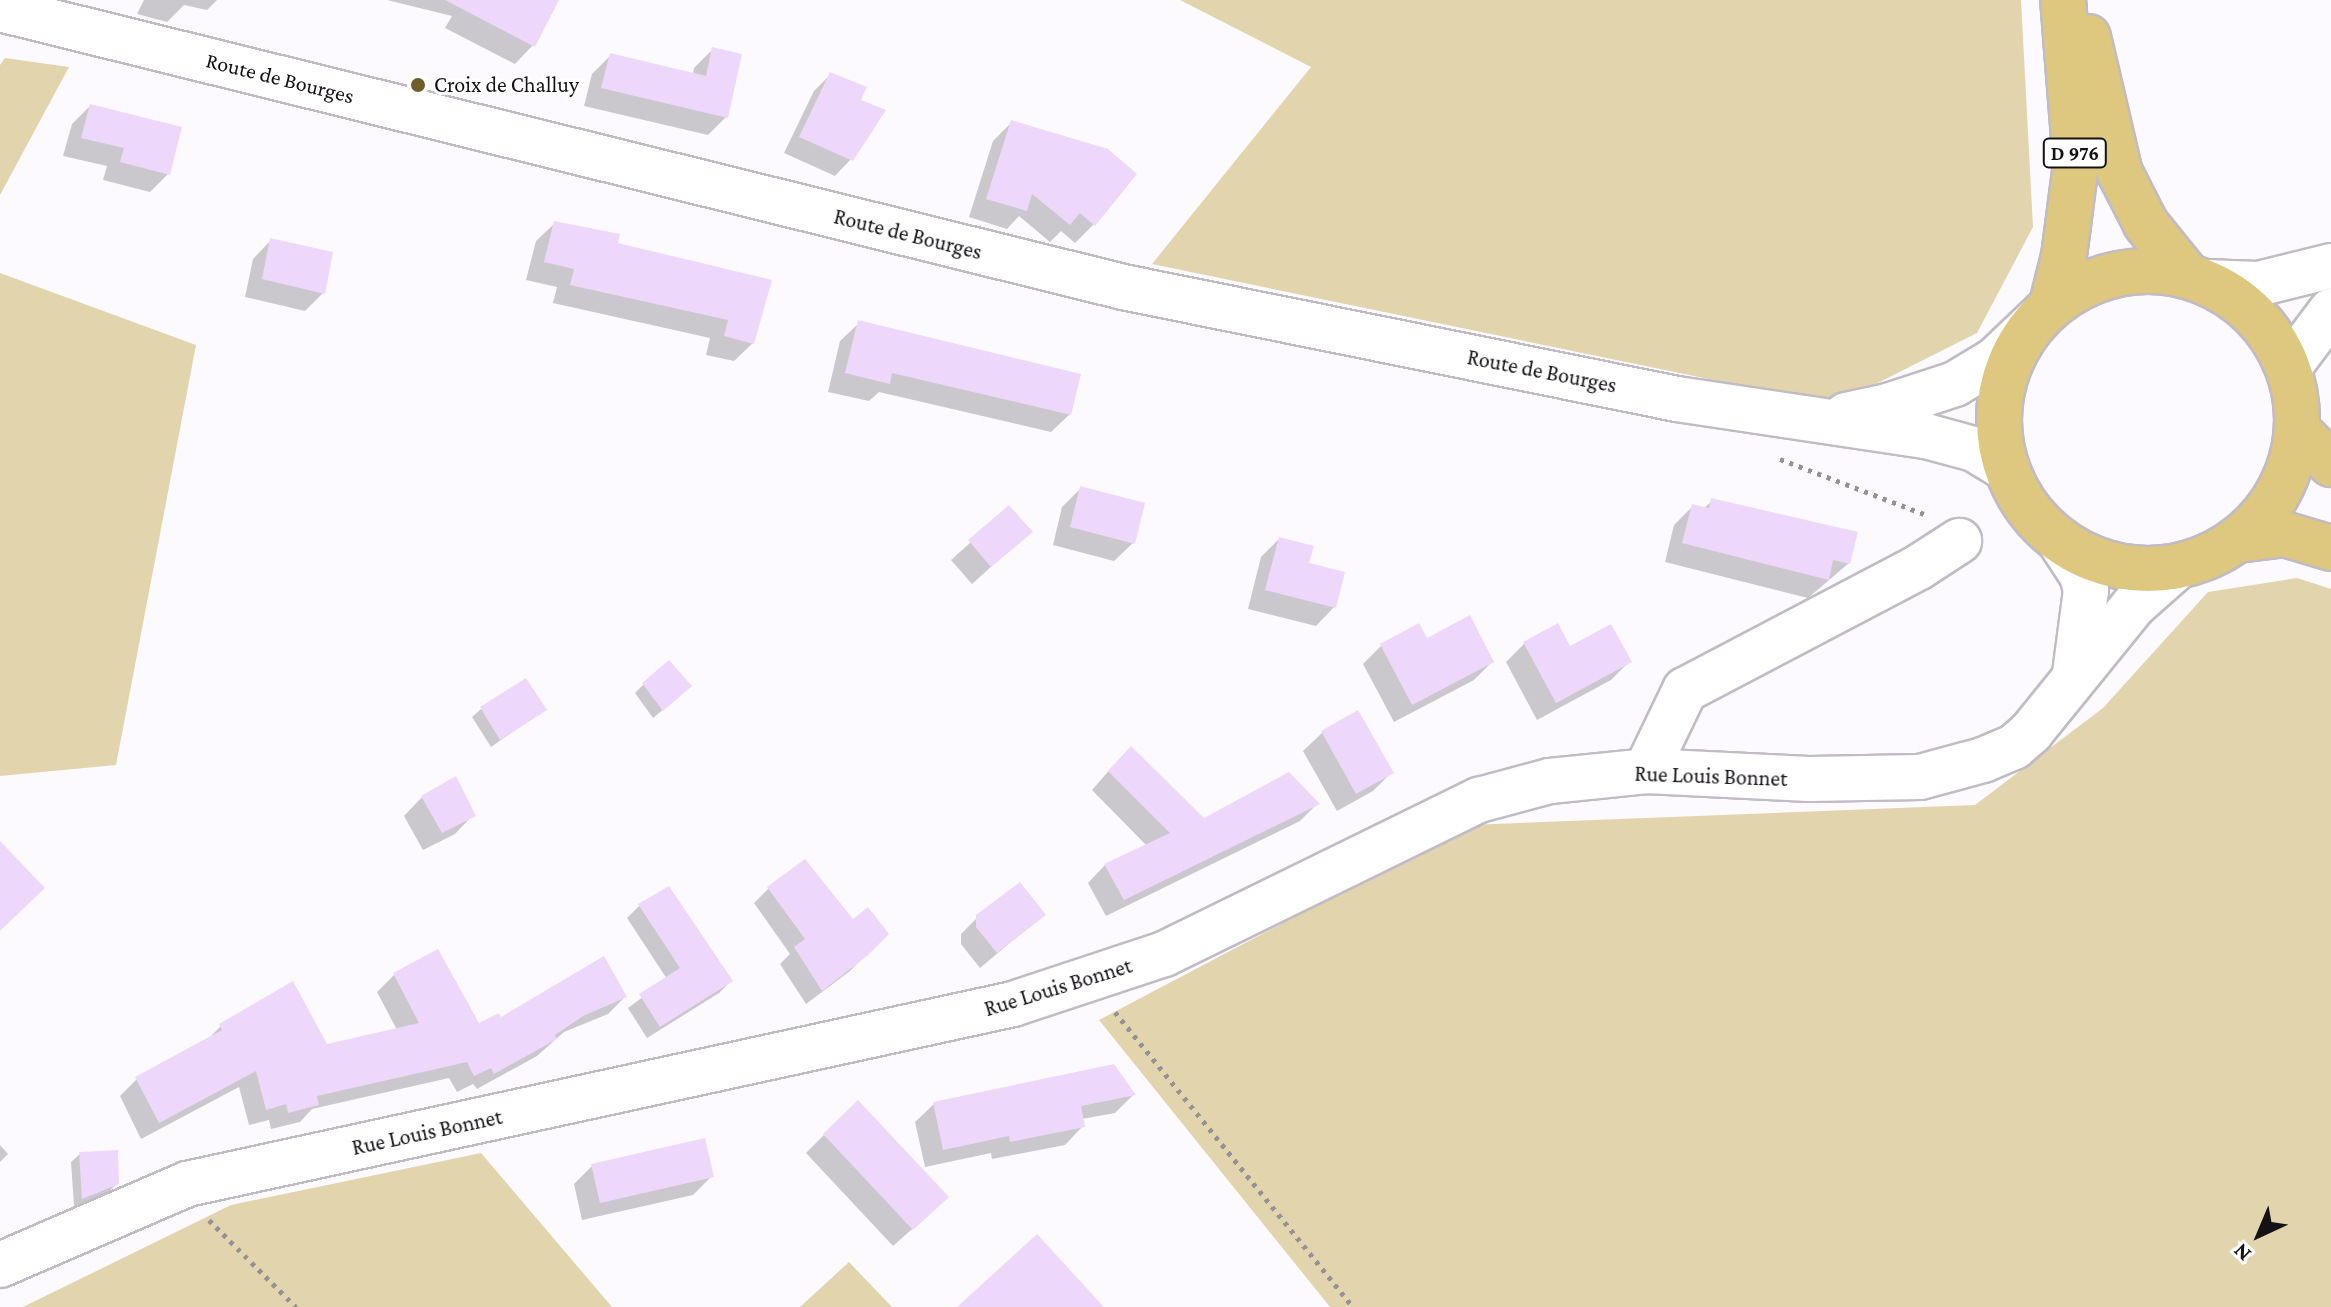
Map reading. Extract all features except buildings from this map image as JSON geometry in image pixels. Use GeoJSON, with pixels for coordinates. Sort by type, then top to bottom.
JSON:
{"type":"FeatureCollection","features":[{"type":"Feature","properties":{"kind":"main road","name":"D 976"},"geometry":{"type":"LineString","coordinates":[[2044,312],[2064,256],[2076,164],[2063,0]]}},
{"type":"Feature","properties":{"kind":"main road","name":"D 976"},"geometry":{"type":"LineString","coordinates":[[2079,0],[2120,173],[2146,224],[2196,278]]}},
{"type":"Feature","properties":{"kind":"main road"},"geometry":{"type":"LineString","coordinates":[[2151,270],[2196,278],[2247,307],[2273,337],[2289,367],[2298,431],[2282,489],[2265,515],[2223,550],[2160,570],[2110,565],[2059,540],[2022,501],[2006,468],[1998,410],[2011,359],[2044,312],[2104,276],[2151,270]]}},
{"type":"Feature","properties":{"kind":"main road"},"geometry":{"type":"LineString","coordinates":[[2298,431],[2331,464]]}},
{"type":"Feature","properties":{"kind":"main road"},"geometry":{"type":"LineString","coordinates":[[2238,540],[2284,534],[2331,548]]}},
{"type":"Feature","properties":{"kind":"street","name":"Route de Bourges"},"geometry":{"type":"LineString","coordinates":[[0,9],[1123,287],[1677,399],[1926,436],[1974,449],[2006,468]]}},
{"type":"Feature","properties":{"kind":"street"},"geometry":{"type":"LineString","coordinates":[[2196,278],[2258,284],[2331,266]]}},
{"type":"Feature","properties":{"kind":"street"},"geometry":{"type":"LineString","coordinates":[[2289,367],[2331,311]]}},
{"type":"Feature","properties":{"kind":"street","name":"Route de Bourges"},"geometry":{"type":"LineString","coordinates":[[1825,419],[1888,406],[1955,384],[1995,360],[2044,312]]}},
{"type":"Feature","properties":{"kind":"street"},"geometry":{"type":"LineString","coordinates":[[2059,540],[2082,575],[2086,590],[2075,677]]}},
{"type":"Feature","properties":{"kind":"street"},"geometry":{"type":"LineString","coordinates":[[1646,771],[1685,690],[1919,567],[1959,541]]}},
{"type":"Feature","properties":{"kind":"street","name":"Rue Louis Bonnet"},"geometry":{"type":"LineString","coordinates":[[0,1265],[176,1188],[1013,1004],[1164,954],[1479,800],[1550,781],[1646,771],[1809,779],[1920,777],[2014,747],[2049,711],[2134,605],[2177,567]]}},
{"type":"Feature","properties":{"kind":"path"},"geometry":{"type":"LineString","coordinates":[[1757,410],[1754,452],[1936,519],[1959,541]]}},
{"type":"Feature","properties":{"kind":"path"},"geometry":{"type":"LineString","coordinates":[[1089,979],[1353,1307]]}},
{"type":"Feature","properties":{"kind":"path"},"geometry":{"type":"LineString","coordinates":[[176,1188],[296,1307]]}},
{"type":"Feature","properties":{"kind":"shaded area"},"geometry":{"type":"Polygon","coordinates":[[[1180,0],[2021,0],[2033,227],[1977,333],[1834,405],[1152,264],[1311,67],[1180,0]]]}},
{"type":"Feature","properties":{"kind":"shaded area"},"geometry":{"type":"Polygon","coordinates":[[[5,58],[69,67],[0,195],[0,65],[5,58]]]}},
{"type":"Feature","properties":{"kind":"shaded area"},"geometry":{"type":"Polygon","coordinates":[[[0,273],[196,345],[116,765],[0,776],[0,273]]]}},
{"type":"Feature","properties":{"kind":"shaded area"},"geometry":{"type":"Polygon","coordinates":[[[2297,578],[2331,589],[2331,1307],[1330,1307],[1099,1020],[1469,825],[1975,805],[2103,708],[2208,592],[2297,578]]]}},
{"type":"Feature","properties":{"kind":"shaded area"},"geometry":{"type":"Polygon","coordinates":[[[481,1153],[612,1307],[23,1307],[231,1205],[481,1153]]]}},
{"type":"Feature","properties":{"kind":"shaded area"},"geometry":{"type":"Polygon","coordinates":[[[849,1262],[892,1307],[800,1307],[849,1262]]]}},
{"type":"Feature","properties":{"kind":"place","name":"Croix de Challuy"},"geometry":{"type":"Point","coordinates":[418,85]}}]}
